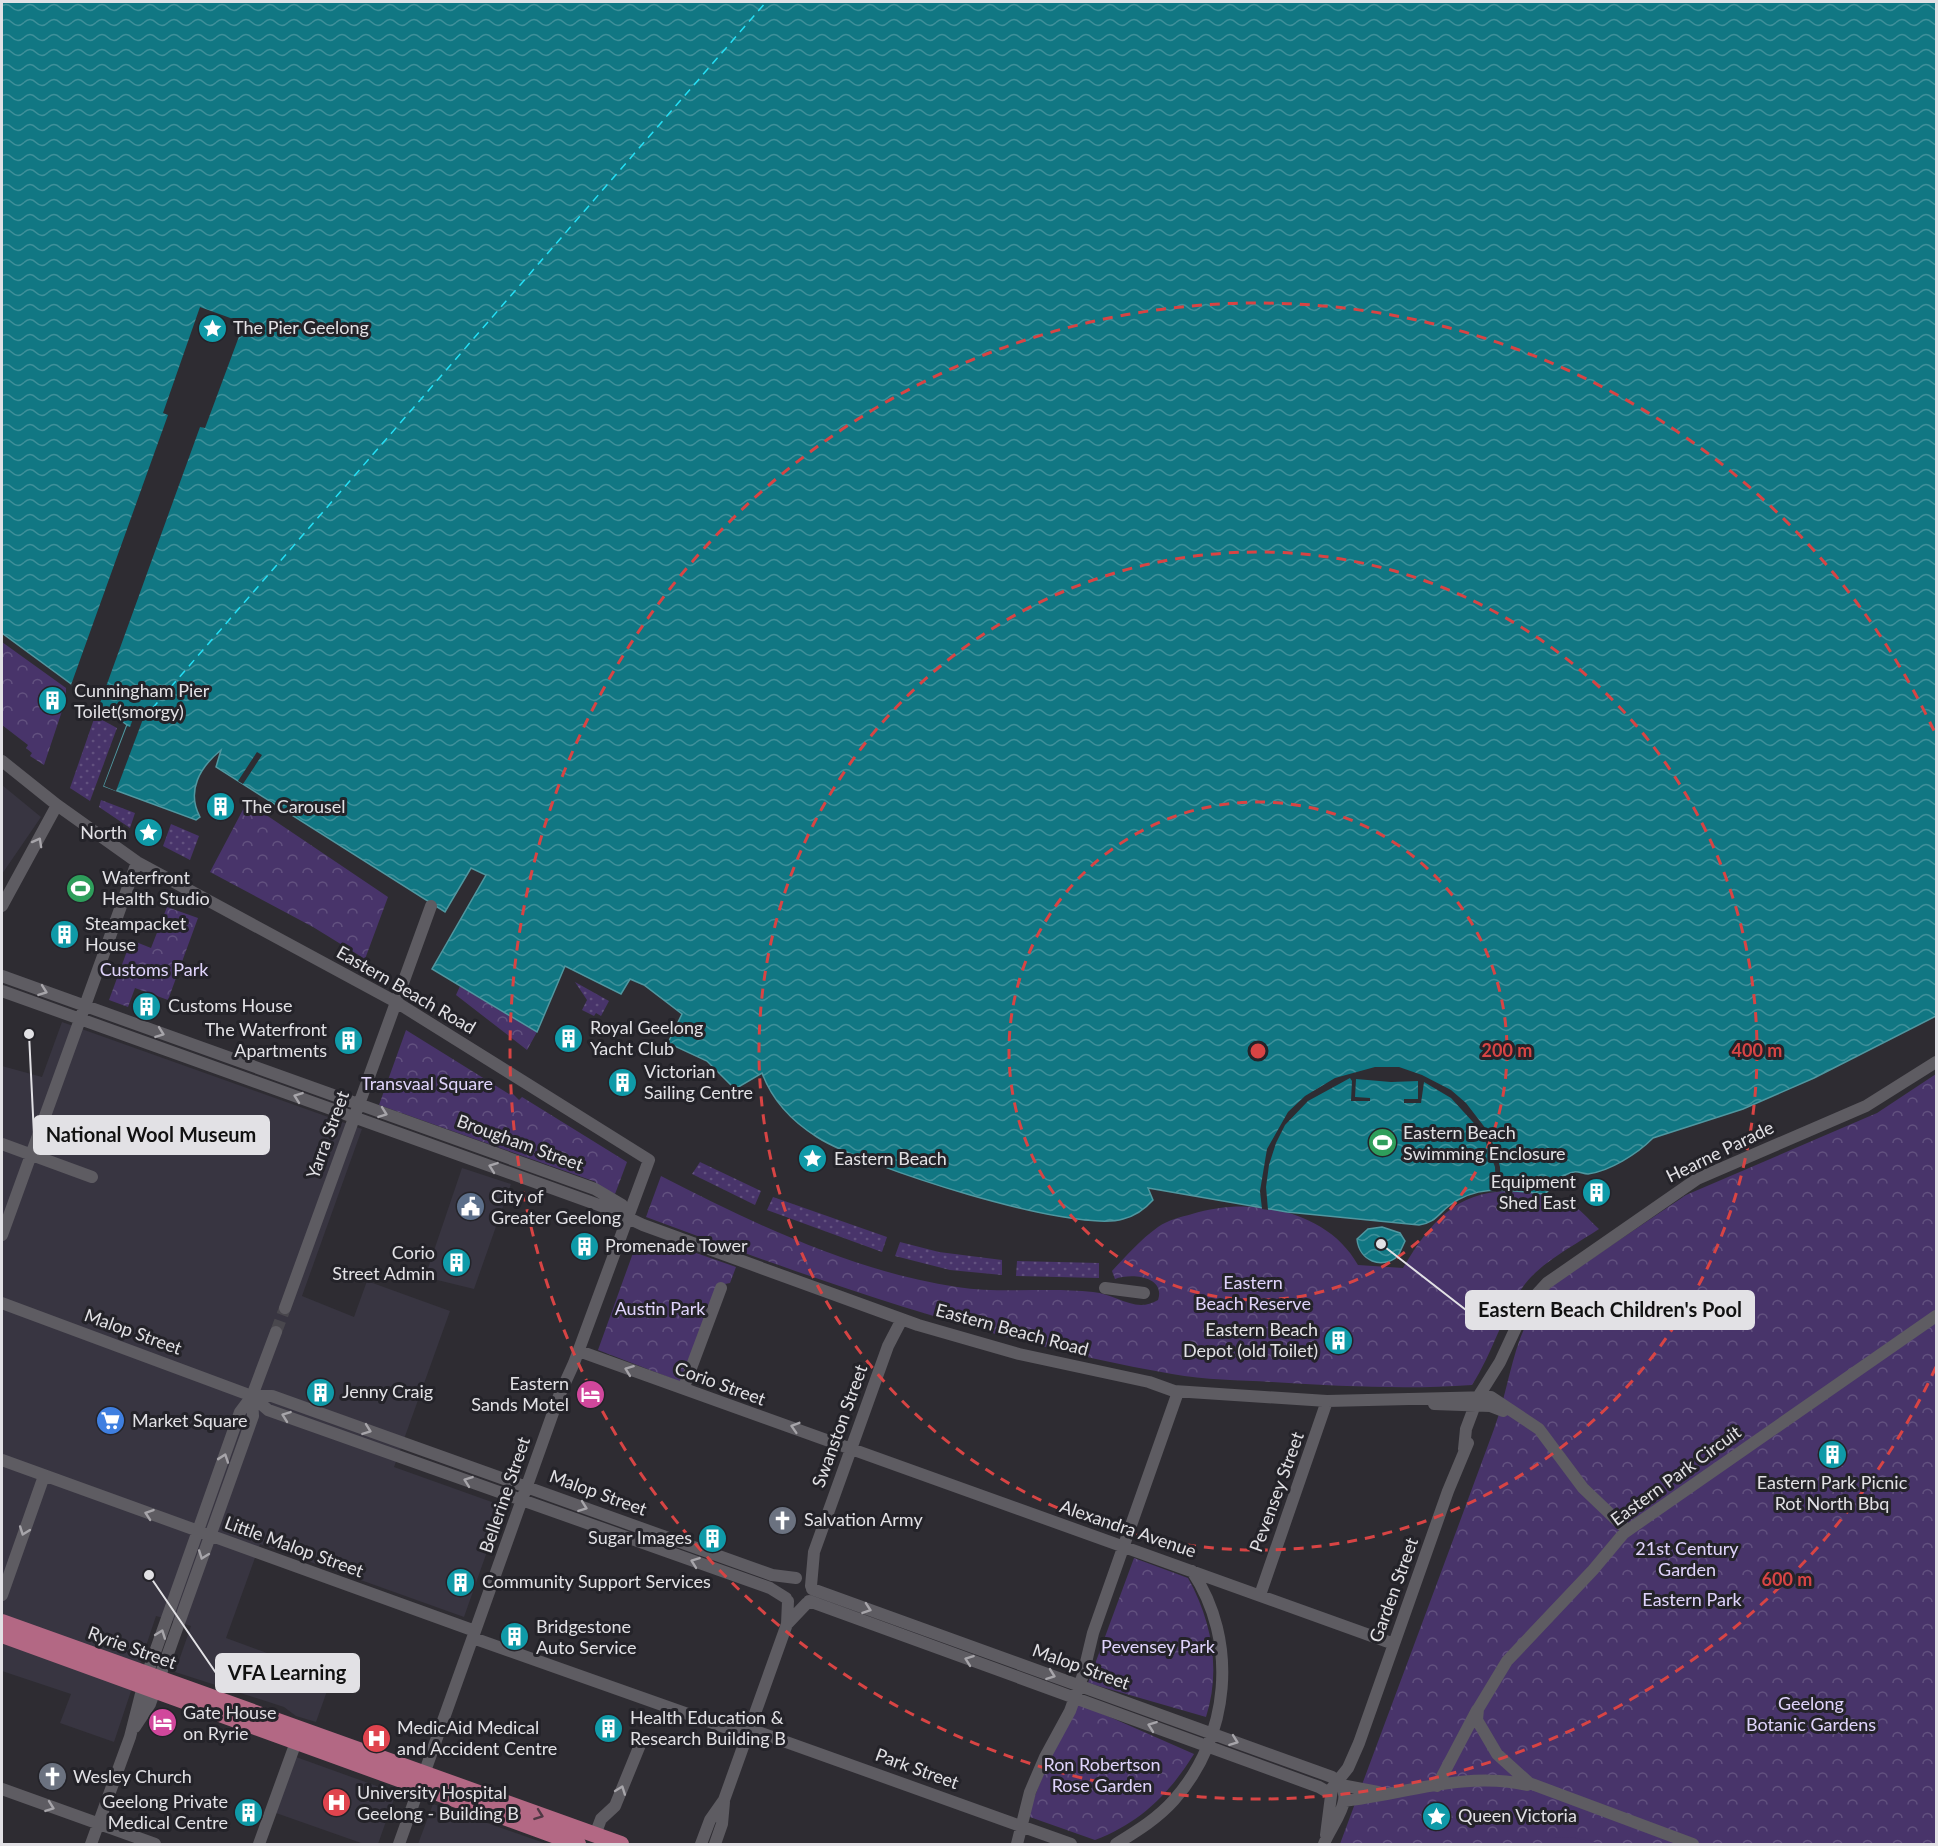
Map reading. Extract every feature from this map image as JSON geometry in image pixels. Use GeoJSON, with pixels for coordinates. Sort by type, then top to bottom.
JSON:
{"type":"FeatureCollection","features":[{"type":"Feature","properties":{"kind":"main road","name":"Ryrie Street"},"geometry":{"type":"LineString","coordinates":[[2,1622],[296,1742],[422,1780],[621,1845]]}},
{"type":"Feature","properties":{"kind":"main road","name":"Ryrie Street"},"geometry":{"type":"LineString","coordinates":[[2,1635],[151,1682],[422,1780],[578,1845]]}},
{"type":"Feature","properties":{"kind":"street","name":"Eastern Beach Road"},"geometry":{"type":"LineString","coordinates":[[2,760],[57,805],[137,862],[396,1002],[650,1160]]}},
{"type":"Feature","properties":{"kind":"street"},"geometry":{"type":"LineString","coordinates":[[2,906],[57,805]]}},
{"type":"Feature","properties":{"kind":"street"},"geometry":{"type":"LineString","coordinates":[[2,1235],[137,862]]}},
{"type":"Feature","properties":{"kind":"street","name":"Yarra Street"},"geometry":{"type":"LineString","coordinates":[[285,1308],[431,906]]}},
{"type":"Feature","properties":{"kind":"street","name":"Brougham Street"},"geometry":{"type":"LineString","coordinates":[[2,976],[596,1190],[622,1204],[628,1217]]}},
{"type":"Feature","properties":{"kind":"street","name":"Brougham Street"},"geometry":{"type":"LineString","coordinates":[[2,991],[628,1217]]}},
{"type":"Feature","properties":{"kind":"street","name":"Hearne Parade"},"geometry":{"type":"LineString","coordinates":[[1481,1401],[1497,1376],[1500,1362],[1526,1306],[1541,1288],[1648,1210],[1697,1179],[1866,1106],[1936,1062]]}},
{"type":"Feature","properties":{"kind":"street"},"geometry":{"type":"LineString","coordinates":[[2,1144],[92,1177]]}},
{"type":"Feature","properties":{"kind":"street","name":"Bellerine Street"},"geometry":{"type":"LineString","coordinates":[[399,1845],[559,1396],[579,1351],[650,1160]]}},
{"type":"Feature","properties":{"kind":"street"},"geometry":{"type":"LineString","coordinates":[[519,1177],[524,1164]]}},
{"type":"Feature","properties":{"kind":"street","name":"Eastern Beach Road"},"geometry":{"type":"LineString","coordinates":[[628,1217],[643,1225],[898,1318],[1019,1354],[1149,1382],[1178,1392],[1328,1401],[1481,1401]]}},
{"type":"Feature","properties":{"kind":"street"},"geometry":{"type":"LineString","coordinates":[[682,1388],[721,1288]]}},
{"type":"Feature","properties":{"kind":"street"},"geometry":{"type":"LineString","coordinates":[[1105,1288],[1144,1293]]}},
{"type":"Feature","properties":{"kind":"street","name":"Malop Street"},"geometry":{"type":"LineString","coordinates":[[2,1303],[252,1396],[272,1396],[772,1575],[797,1578]]}},
{"type":"Feature","properties":{"kind":"street","name":"Eastern Park Circuit"},"geometry":{"type":"LineString","coordinates":[[1437,1786],[1478,1709],[1507,1661],[1593,1570],[1624,1533],[1936,1316]]}},
{"type":"Feature","properties":{"kind":"street","name":"Swanston Street"},"geometry":{"type":"LineString","coordinates":[[810,1595],[814,1552],[898,1318]]}},
{"type":"Feature","properties":{"kind":"street"},"geometry":{"type":"LineString","coordinates":[[151,1682],[198,1531],[240,1412],[252,1396],[276,1332]]}},
{"type":"Feature","properties":{"kind":"street","name":"Corio Street"},"geometry":{"type":"LineString","coordinates":[[579,1351],[850,1448]]}},
{"type":"Feature","properties":{"kind":"street"},"geometry":{"type":"LineString","coordinates":[[1017,1845],[1042,1764],[1075,1698],[1089,1643],[1178,1392]]}},
{"type":"Feature","properties":{"kind":"street"},"geometry":{"type":"LineString","coordinates":[[91,1845],[151,1682],[210,1536],[253,1416],[252,1396]]}},
{"type":"Feature","properties":{"kind":"street","name":"Malop Street"},"geometry":{"type":"LineString","coordinates":[[252,1396],[268,1410],[770,1588],[787,1600]]}},
{"type":"Feature","properties":{"kind":"street","name":"Pevensey Street"},"geometry":{"type":"LineString","coordinates":[[1260,1595],[1328,1401]]}},
{"type":"Feature","properties":{"kind":"street"},"geometry":{"type":"LineString","coordinates":[[1481,1401],[1516,1412],[1539,1429],[1583,1488],[1624,1533]]}},
{"type":"Feature","properties":{"kind":"street","name":"Garden Street"},"geometry":{"type":"LineString","coordinates":[[1325,1842],[1332,1804],[1330,1794],[1339,1782],[1354,1773],[1359,1743],[1464,1449],[1466,1429],[1481,1401]]}},
{"type":"Feature","properties":{"kind":"street"},"geometry":{"type":"LineString","coordinates":[[324,1429],[329,1416]]}},
{"type":"Feature","properties":{"kind":"street","name":"Alexandra Avenue"},"geometry":{"type":"LineString","coordinates":[[850,1448],[1394,1644]]}},
{"type":"Feature","properties":{"kind":"street","name":"Little Malop Street"},"geometry":{"type":"LineString","coordinates":[[2,1460],[474,1635],[749,1732]]}},
{"type":"Feature","properties":{"kind":"street"},"geometry":{"type":"LineString","coordinates":[[2,1594],[44,1476]]}},
{"type":"Feature","properties":{"kind":"street"},"geometry":{"type":"LineString","coordinates":[[640,1542],[645,1529]]}},
{"type":"Feature","properties":{"kind":"street","name":"Swanston Street"},"geometry":{"type":"LineString","coordinates":[[787,1600],[786,1586],[797,1578],[814,1552]]}},
{"type":"Feature","properties":{"kind":"street"},"geometry":{"type":"LineString","coordinates":[[716,1569],[721,1556]]}},
{"type":"Feature","properties":{"kind":"street"},"geometry":{"type":"LineString","coordinates":[[1116,1845],[1148,1824],[1174,1800],[1194,1774],[1212,1733],[1222,1692],[1222,1651],[1209,1602],[1192,1571]]}},
{"type":"Feature","properties":{"kind":"street"},"geometry":{"type":"LineString","coordinates":[[797,1578],[810,1595]]}},
{"type":"Feature","properties":{"kind":"street"},"geometry":{"type":"LineString","coordinates":[[787,1600],[797,1606],[810,1595]]}},
{"type":"Feature","properties":{"kind":"street"},"geometry":{"type":"LineString","coordinates":[[701,1845],[710,1820],[724,1800],[788,1624],[810,1595]]}},
{"type":"Feature","properties":{"kind":"street","name":"Malop Street"},"geometry":{"type":"LineString","coordinates":[[810,1595],[1212,1733],[1339,1782]]}},
{"type":"Feature","properties":{"kind":"street","name":"Malop Street"},"geometry":{"type":"LineString","coordinates":[[810,1595],[1075,1698],[1319,1787],[1330,1794]]}},
{"type":"Feature","properties":{"kind":"street"},"geometry":{"type":"LineString","coordinates":[[787,1600],[788,1624]]}},
{"type":"Feature","properties":{"kind":"street"},"geometry":{"type":"LineString","coordinates":[[1478,1709],[1479,1725],[1492,1749],[1519,1776],[1537,1788]]}},
{"type":"Feature","properties":{"kind":"street","name":"Park Street"},"geometry":{"type":"LineString","coordinates":[[749,1732],[1071,1845]]}},
{"type":"Feature","properties":{"kind":"street"},"geometry":{"type":"LineString","coordinates":[[595,1835],[601,1819],[615,1806],[642,1740]]}},
{"type":"Feature","properties":{"kind":"street"},"geometry":{"type":"LineString","coordinates":[[259,1845],[296,1742]]}},
{"type":"Feature","properties":{"kind":"street"},"geometry":{"type":"LineString","coordinates":[[1263,1766],[1268,1753]]}},
{"type":"Feature","properties":{"kind":"street"},"geometry":{"type":"LineString","coordinates":[[1391,1792],[1339,1782],[1344,1801],[1391,1792],[1491,1780],[1537,1788],[1693,1845]]}},
{"type":"Feature","properties":{"kind":"street"},"geometry":{"type":"LineString","coordinates":[[2,1789],[155,1845]]}},
{"type":"Feature","properties":{"kind":"street"},"geometry":{"type":"LineString","coordinates":[[715,1845],[722,1824],[724,1800]]}},
{"type":"Feature","properties":{"kind":"street","name":"Garden Street"},"geometry":{"type":"LineString","coordinates":[[1325,1842],[1344,1801]]}},
{"type":"Feature","properties":{"kind":"shaded area"},"geometry":{"type":"Polygon","coordinates":[[[2,785],[41,817],[2,874],[2,785]]]}},
{"type":"Feature","properties":{"kind":"shaded area"},"geometry":{"type":"Polygon","coordinates":[[[62,1022],[362,1129],[302,1296],[354,1317],[367,1281],[450,1311],[394,1467],[503,1506],[464,1617],[260,1544],[226,1638],[332,1677],[316,1722],[296,1716],[284,1707],[175,1672],[191,1626],[156,1616],[114,1742],[60,1723],[71,1694],[2,1671],[2,1066],[42,1077],[62,1022]]]}},
{"type":"Feature","properties":{"kind":"shaded area"},"geometry":{"type":"Polygon","coordinates":[[[462,1168],[511,1184],[474,1289],[425,1277],[462,1168]]]}},
{"type":"Feature","properties":{"kind":"shaded area","name":"University Hospital Geelong - Building B"},"geometry":{"type":"Polygon","coordinates":[[[296,1757],[396,1793],[378,1844],[364,1844],[276,1813],[296,1757]]]}},
{"type":"Feature","properties":{"kind":"shaded area"},"geometry":{"type":"Polygon","coordinates":[[[433,1804],[547,1844],[418,1844],[433,1804]]]}},
{"type":"Feature","properties":{"kind":"green space"},"geometry":{"type":"Polygon","coordinates":[[[2,642],[66,688],[66,699],[44,765],[30,756],[32,753],[26,748],[28,745],[2,725],[2,642]]]}},
{"type":"Feature","properties":{"kind":"green space"},"geometry":{"type":"Polygon","coordinates":[[[95,716],[117,728],[90,801],[70,788],[95,716]]]}},
{"type":"Feature","properties":{"kind":"green space"},"geometry":{"type":"Polygon","coordinates":[[[101,800],[135,813],[130,828],[99,807],[101,800]]]}},
{"type":"Feature","properties":{"kind":"green space"},"geometry":{"type":"Polygon","coordinates":[[[247,802],[388,897],[365,959],[313,927],[210,872],[247,802]]]}},
{"type":"Feature","properties":{"kind":"green space"},"geometry":{"type":"Polygon","coordinates":[[[171,824],[199,836],[190,860],[163,846],[171,824]]]}},
{"type":"Feature","properties":{"kind":"green space","name":"Customs Park"},"geometry":{"type":"Polygon","coordinates":[[[167,907],[198,918],[168,1000],[135,988],[128,1007],[109,1000],[131,940],[151,948],[167,907]]]}},
{"type":"Feature","properties":{"kind":"green space"},"geometry":{"type":"Polygon","coordinates":[[[575,982],[609,1001],[601,1016],[596,1013],[594,1016],[582,1010],[587,1000],[575,982]]]}},
{"type":"Feature","properties":{"kind":"green space"},"geometry":{"type":"Polygon","coordinates":[[[460,986],[537,1032],[527,1050],[456,995],[460,986]]]}},
{"type":"Feature","properties":{"kind":"green space","name":"Transvaal Square"},"geometry":{"type":"Polygon","coordinates":[[[406,1030],[509,1094],[511,1092],[519,1100],[522,1097],[627,1162],[615,1194],[595,1186],[596,1182],[379,1105],[406,1030]]]}},
{"type":"Feature","properties":{"kind":"green space","name":"Eastern Park"},"geometry":{"type":"Polygon","coordinates":[[[1936,1074],[1936,1844],[1340,1844],[1494,1429],[1515,1353],[1540,1300],[1554,1284],[1686,1195],[1877,1113],[1936,1074]]]}},
{"type":"Feature","properties":{"kind":"green space"},"geometry":{"type":"Polygon","coordinates":[[[700,1162],[761,1191],[755,1205],[692,1174],[700,1162]]]}},
{"type":"Feature","properties":{"kind":"green space","name":"Eastern Beach Reserve"},"geometry":{"type":"Polygon","coordinates":[[[661,1176],[805,1244],[881,1270],[957,1287],[1093,1292],[1142,1305],[1158,1300],[1157,1286],[1146,1278],[1130,1276],[1115,1279],[1112,1271],[1139,1242],[1162,1225],[1214,1209],[1238,1206],[1261,1207],[1285,1212],[1327,1231],[1344,1246],[1358,1265],[1403,1268],[1437,1221],[1465,1200],[1482,1194],[1522,1192],[1556,1198],[1576,1207],[1599,1229],[1550,1261],[1525,1284],[1510,1308],[1472,1385],[1372,1387],[1222,1380],[1172,1374],[1104,1361],[971,1327],[906,1308],[711,1241],[646,1217],[661,1176]]]}},
{"type":"Feature","properties":{"kind":"green space"},"geometry":{"type":"Polygon","coordinates":[[[773,1197],[887,1237],[882,1252],[767,1210],[773,1197]]]}},
{"type":"Feature","properties":{"kind":"green space","name":"Austin Park"},"geometry":{"type":"Polygon","coordinates":[[[659,1240],[736,1267],[730,1283],[725,1284],[681,1382],[598,1350],[633,1253],[643,1244],[659,1240]]]}},
{"type":"Feature","properties":{"kind":"green space"},"geometry":{"type":"Polygon","coordinates":[[[900,1242],[939,1252],[1002,1260],[1002,1275],[950,1270],[895,1256],[900,1242]]]}},
{"type":"Feature","properties":{"kind":"green space"},"geometry":{"type":"Polygon","coordinates":[[[1017,1261],[1099,1263],[1099,1278],[1016,1276],[1017,1261]]]}},
{"type":"Feature","properties":{"kind":"green space","name":"Pevensey Park"},"geometry":{"type":"Polygon","coordinates":[[[1134,1558],[1188,1578],[1196,1594],[1212,1646],[1213,1682],[1206,1717],[1088,1683],[1134,1558]]]}},
{"type":"Feature","properties":{"kind":"green space","name":"Ron Robertson Rose Garden"},"geometry":{"type":"Polygon","coordinates":[[[1078,1703],[1194,1754],[1174,1782],[1152,1806],[1126,1825],[1095,1840],[1027,1816],[1053,1750],[1078,1703]]]}},
{"type":"Feature","properties":{"kind":"green space"},"geometry":{"type":"Polygon","coordinates":[[[1571,1837],[1604,1844],[1543,1844],[1555,1838],[1571,1837]]]}},
{"type":"Feature","properties":{"kind":"water"},"geometry":{"type":"Polygon","coordinates":[[[2,2],[1936,2],[1936,1016],[1814,1078],[1743,1109],[1653,1138],[1614,1166],[1588,1174],[1569,1173],[1545,1194],[1508,1190],[1484,1191],[1461,1198],[1433,1220],[1419,1225],[1287,1212],[1148,1188],[1153,1200],[1140,1212],[1123,1219],[1098,1221],[1061,1217],[1017,1207],[921,1180],[877,1164],[817,1137],[784,1110],[771,1092],[762,1073],[735,1089],[707,1061],[668,1043],[682,1014],[644,985],[630,979],[621,994],[565,966],[537,1032],[432,969],[486,875],[471,868],[445,912],[216,767],[221,750],[207,764],[197,780],[194,798],[200,817],[196,820],[104,786],[127,725],[2,633],[2,2]]]}},
{"type":"Feature","properties":{"kind":"water"},"geometry":{"type":"Polygon","coordinates":[[[1382,1227],[1400,1233],[1405,1241],[1398,1256],[1379,1263],[1372,1261],[1362,1253],[1357,1239],[1368,1229],[1382,1227]]]}},
{"type":"Feature","properties":{"kind":"pier"},"geometry":{"type":"Polygon","coordinates":[[[200,307],[244,323],[205,428],[200,427],[99,706],[71,685],[168,415],[163,413],[200,307]]]}},
{"type":"Feature","properties":{"kind":"pier"},"geometry":{"type":"Polygon","coordinates":[[[134,716],[143,719],[116,791],[104,786],[127,726],[130,727],[134,716]]]}},
{"type":"Feature","properties":{"kind":"pier"},"geometry":{"type":"Polygon","coordinates":[[[257,752],[262,755],[243,784],[238,781],[257,752]]]}},
{"type":"Feature","properties":{"kind":"pier"},"geometry":{"type":"Polygon","coordinates":[[[1375,1067],[1399,1067],[1422,1075],[1451,1090],[1466,1103],[1486,1129],[1494,1146],[1500,1167],[1501,1191],[1496,1192],[1495,1167],[1482,1132],[1451,1098],[1424,1082],[1421,1103],[1404,1103],[1404,1099],[1418,1099],[1418,1081],[1391,1082],[1356,1079],[1355,1097],[1370,1098],[1370,1101],[1351,1101],[1352,1081],[1350,1078],[1308,1101],[1285,1125],[1269,1165],[1266,1187],[1268,1210],[1262,1209],[1260,1191],[1267,1149],[1288,1112],[1305,1096],[1335,1078],[1375,1067]]]}},
{"type":"Feature","properties":{"kind":"ferry route"},"geometry":{"type":"LineString","coordinates":[[143,719],[766,2]]}},
{"type":"Feature","properties":{"kind":"tunnel"},"geometry":{"type":"LineString","coordinates":[[276,1332],[285,1308]]}},
{"type":"Feature","properties":{"kind":"place","name":"The Pier Geelong"},"geometry":{"type":"Point","coordinates":[212,328]}},
{"type":"Feature","properties":{"kind":"place","name":"Cunningham Pier Toilet(smorgy)"},"geometry":{"type":"Point","coordinates":[53,701]}},
{"type":"Feature","properties":{"kind":"place","name":"The Carousel"},"geometry":{"type":"Point","coordinates":[221,807]}},
{"type":"Feature","properties":{"kind":"place","name":"North"},"geometry":{"type":"Point","coordinates":[148,833]}},
{"type":"Feature","properties":{"kind":"place","name":"Waterfront Health Studio"},"geometry":{"type":"Point","coordinates":[81,888]}},
{"type":"Feature","properties":{"kind":"place","name":"Steampacket House"},"geometry":{"type":"Point","coordinates":[64,934]}},
{"type":"Feature","properties":{"kind":"place","name":"Customs House"},"geometry":{"type":"Point","coordinates":[147,1006]}},
{"type":"Feature","properties":{"kind":"place","name":"National Wool Museum"},"geometry":{"type":"Point","coordinates":[29,1034]}},
{"type":"Feature","properties":{"kind":"place","name":"Royal Geelong Yacht Club"},"geometry":{"type":"Point","coordinates":[569,1038]}},
{"type":"Feature","properties":{"kind":"place","name":"The Waterfront Apartments"},"geometry":{"type":"Point","coordinates":[348,1040]}},
{"type":"Feature","properties":{"kind":"place","name":"Victorian Sailing Centre"},"geometry":{"type":"Point","coordinates":[623,1082]}},
{"type":"Feature","properties":{"kind":"place","name":"Eastern Beach Swimming Enclosure"},"geometry":{"type":"Point","coordinates":[1382,1143]}},
{"type":"Feature","properties":{"kind":"place","name":"Eastern Beach"},"geometry":{"type":"Point","coordinates":[813,1159]}},
{"type":"Feature","properties":{"kind":"place","name":"Equipment Shed East"},"geometry":{"type":"Point","coordinates":[1597,1192]}},
{"type":"Feature","properties":{"kind":"place","name":"City of Greater Geelong"},"geometry":{"type":"Point","coordinates":[470,1207]}},
{"type":"Feature","properties":{"kind":"place","name":"Eastern Beach Children's Pool"},"geometry":{"type":"Point","coordinates":[1381,1244]}},
{"type":"Feature","properties":{"kind":"place","name":"Promenade Tower"},"geometry":{"type":"Point","coordinates":[584,1246]}},
{"type":"Feature","properties":{"kind":"place","name":"Corio Street Admin"},"geometry":{"type":"Point","coordinates":[456,1263]}},
{"type":"Feature","properties":{"kind":"place","name":"Eastern Beach Depot (old Toilet)"},"geometry":{"type":"Point","coordinates":[1339,1340]}},
{"type":"Feature","properties":{"kind":"place","name":"Jenny Craig"},"geometry":{"type":"Point","coordinates":[321,1392]}},
{"type":"Feature","properties":{"kind":"place","name":"Eastern Sands Motel"},"geometry":{"type":"Point","coordinates":[590,1394]}},
{"type":"Feature","properties":{"kind":"place","name":"Market Square"},"geometry":{"type":"Point","coordinates":[111,1421]}},
{"type":"Feature","properties":{"kind":"place","name":"Eastern Park Picnic Rot North Bbq"},"geometry":{"type":"Point","coordinates":[1832,1454]}},
{"type":"Feature","properties":{"kind":"place","name":"Salvation Army"},"geometry":{"type":"Point","coordinates":[783,1520]}},
{"type":"Feature","properties":{"kind":"place","name":"Sugar Images"},"geometry":{"type":"Point","coordinates":[713,1538]}},
{"type":"Feature","properties":{"kind":"place","name":"VFA Learning"},"geometry":{"type":"Point","coordinates":[149,1575]}},
{"type":"Feature","properties":{"kind":"place","name":"Community Support Services"},"geometry":{"type":"Point","coordinates":[461,1582]}},
{"type":"Feature","properties":{"kind":"place","name":"Bridgestone Auto Service"},"geometry":{"type":"Point","coordinates":[515,1637]}},
{"type":"Feature","properties":{"kind":"place","name":"Gate House on Ryrie"},"geometry":{"type":"Point","coordinates":[162,1723]}},
{"type":"Feature","properties":{"kind":"place","name":"Health Education & Research Building B"},"geometry":{"type":"Point","coordinates":[609,1728]}},
{"type":"Feature","properties":{"kind":"place","name":"MedicAid Medical and Accident Centre"},"geometry":{"type":"Point","coordinates":[376,1738]}},
{"type":"Feature","properties":{"kind":"place","name":"Wesley Church"},"geometry":{"type":"Point","coordinates":[52,1777]}},
{"type":"Feature","properties":{"kind":"place","name":"University Hospital Geelong - Building B"},"geometry":{"type":"Point","coordinates":[336,1803]}},
{"type":"Feature","properties":{"kind":"place","name":"Geelong Private Medical Centre"},"geometry":{"type":"Point","coordinates":[249,1812]}},
{"type":"Feature","properties":{"kind":"place","name":"Queen Victoria"},"geometry":{"type":"Point","coordinates":[1437,1816]}},
{"type":"Feature","properties":{"kind":"park label","name":"21st Century Garden"},"geometry":{"type":"Point","coordinates":[1687,1559]}},
{"type":"Feature","properties":{"kind":"park label","name":"Geelong Botanic Gardens"},"geometry":{"type":"Point","coordinates":[1811,1714]}}]}
